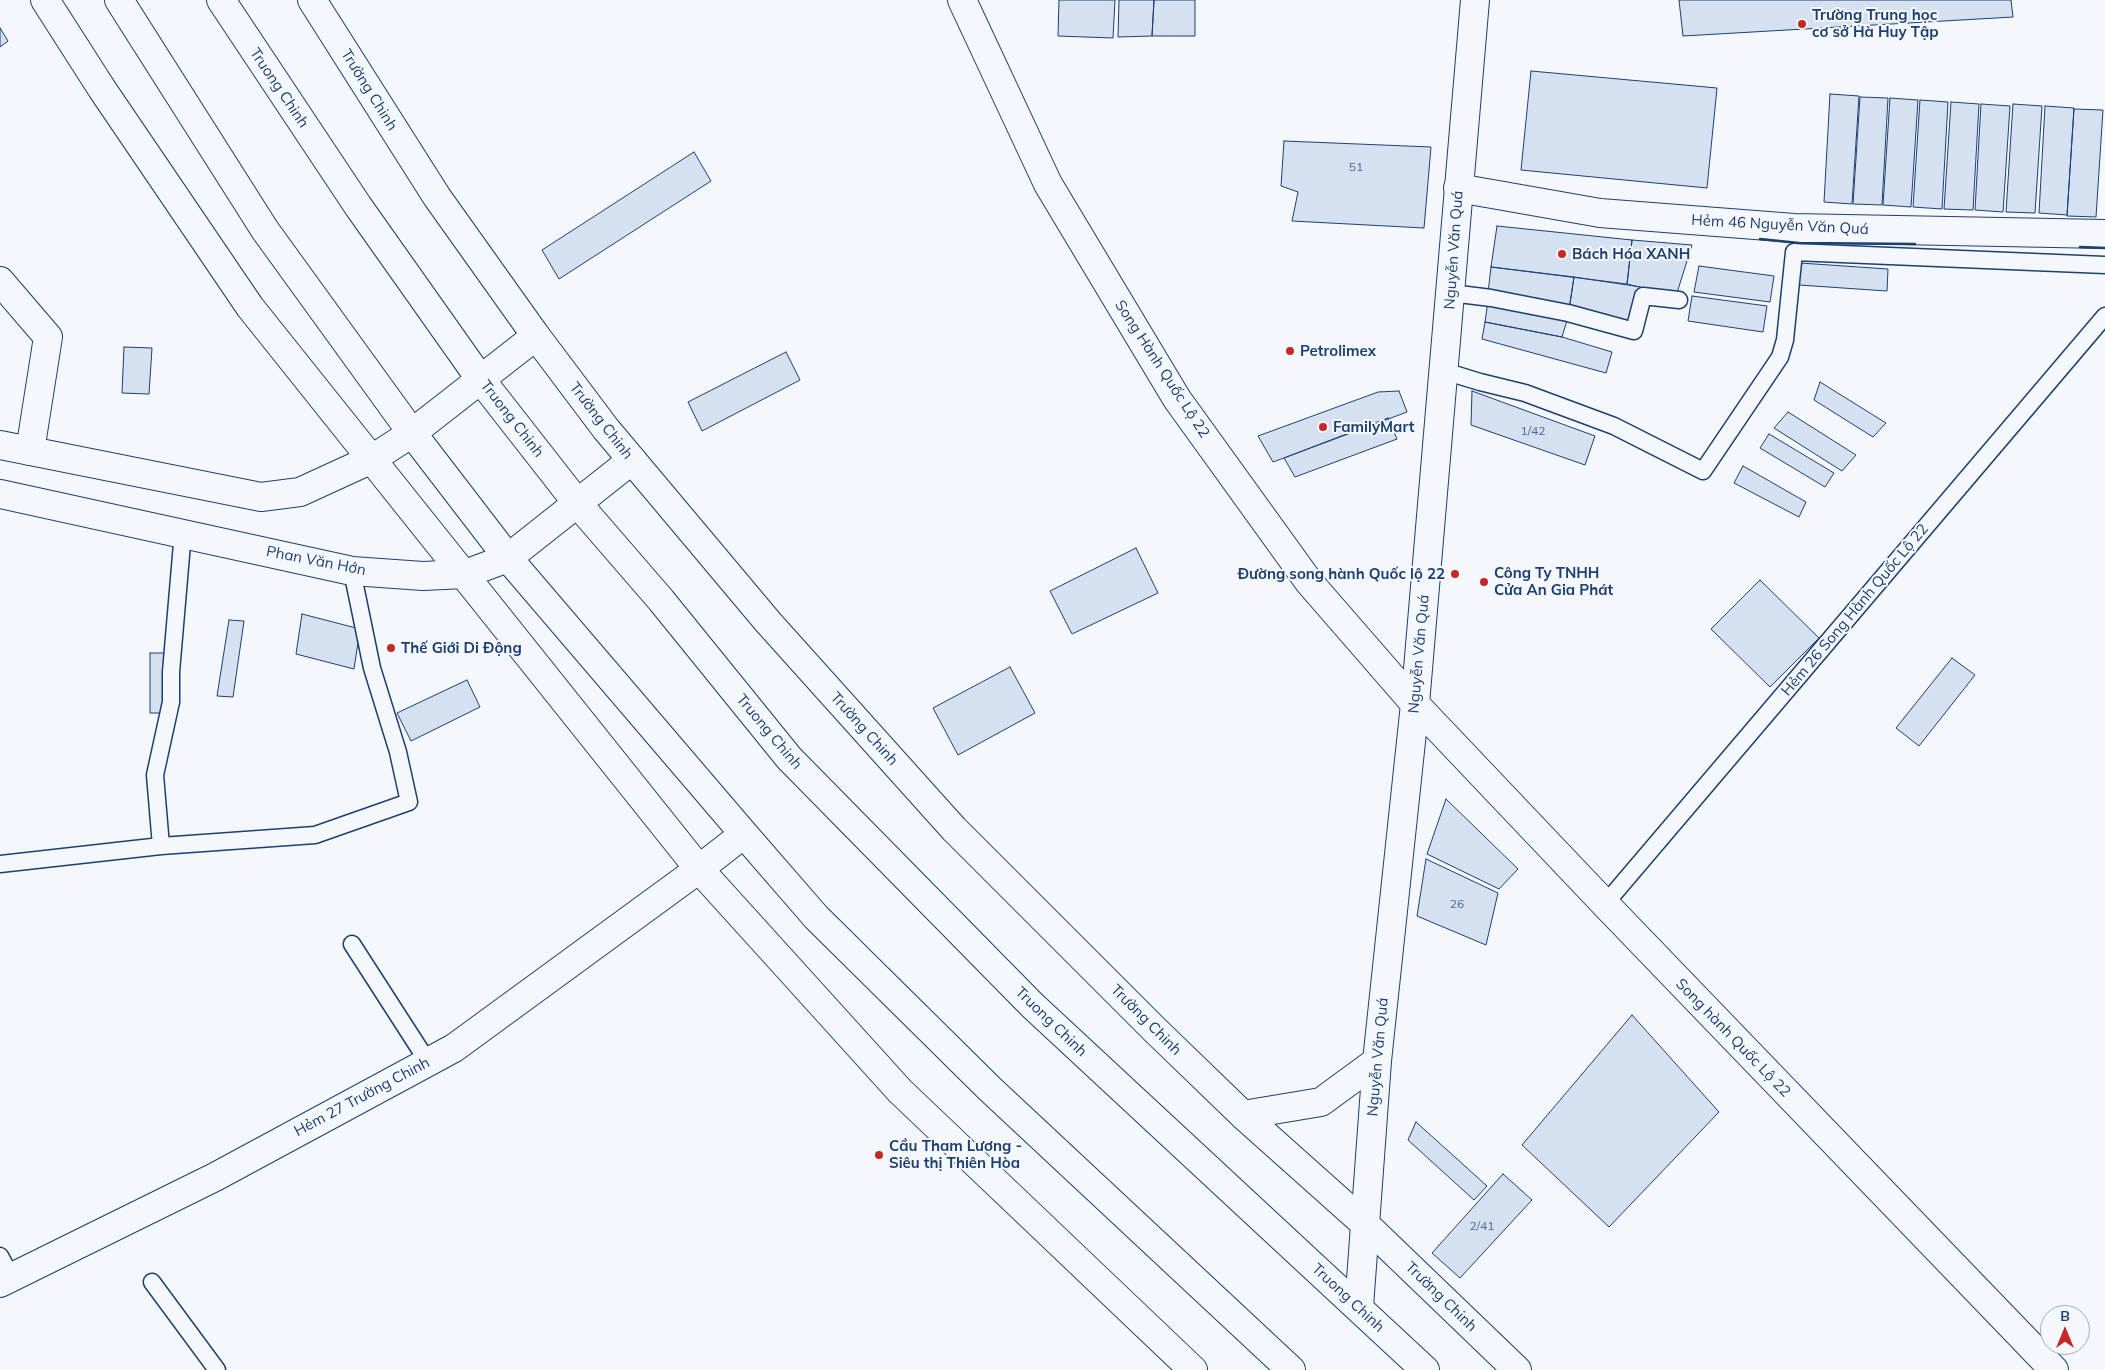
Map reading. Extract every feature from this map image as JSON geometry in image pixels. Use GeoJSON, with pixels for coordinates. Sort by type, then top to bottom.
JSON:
{"type":"FeatureCollection","features":[{"type":"Feature","properties":{"kind":"main road"},"geometry":{"type":"LineString","coordinates":[[45,0],[102,89],[250,307],[699,869],[900,1091],[1193,1370]]}},
{"type":"Feature","properties":{"kind":"main road"},"geometry":{"type":"LineString","coordinates":[[119,0],[265,230],[412,433],[508,558],[744,834],[816,917],[990,1090],[1291,1370]]}},
{"type":"Feature","properties":{"kind":"main road","name":"Truong Chinh"},"geometry":{"type":"LineString","coordinates":[[221,0],[358,206],[482,380],[578,504],[661,600],[789,758],[1032,1005],[1425,1370]]}},
{"type":"Feature","properties":{"kind":"main road","name":"Trường Chinh"},"geometry":{"type":"LineString","coordinates":[[312,0],[437,197],[536,336],[632,460],[768,622],[954,829],[1155,1030],[1243,1115],[1364,1223],[1517,1370]]}},
{"type":"Feature","properties":{"kind":"main road","name":"Song Hành Quốc Lộ 22"},"geometry":{"type":"LineString","coordinates":[[962,0],[1048,184],[1177,399],[1309,582],[1415,704]]}},
{"type":"Feature","properties":{"kind":"main road","name":"Nguyễn Văn Quá"},"geometry":{"type":"LineString","coordinates":[[1359,1307],[1377,1061],[1415,704],[1475,0]]}},
{"type":"Feature","properties":{"kind":"main road","name":"Hẻm 46 Nguyễn Văn Quá"},"geometry":{"type":"LineString","coordinates":[[1458,188],[1600,214],[1794,228],[2105,234]]}},
{"type":"Feature","properties":{"kind":"main road"},"geometry":{"type":"LineString","coordinates":[[0,281],[48,337],[30,451]]}},
{"type":"Feature","properties":{"kind":"main road"},"geometry":{"type":"LineString","coordinates":[[0,445],[261,497],[300,492],[372,460],[412,433],[536,336]]}},
{"type":"Feature","properties":{"kind":"main road","name":"Phan Văn Hớn"},"geometry":{"type":"LineString","coordinates":[[0,494],[183,532],[352,571],[423,576],[464,574],[508,558],[632,460]]}},
{"type":"Feature","properties":{"kind":"main road","name":"Song hành Quốc Lộ 22"},"geometry":{"type":"LineString","coordinates":[[1415,704],[2054,1370]]}},
{"type":"Feature","properties":{"kind":"main road","name":"Hẻm 27 Trường Chinh"},"geometry":{"type":"LineString","coordinates":[[4,1272],[215,1176],[454,1048],[744,834]]}},
{"type":"Feature","properties":{"kind":"main road"},"geometry":{"type":"LineString","coordinates":[[1243,1115],[1321,1102],[1377,1061]]}},
{"type":"Feature","properties":{"kind":"lane"},"geometry":{"type":"LineString","coordinates":[[1444,370],[1480,382],[1524,393],[1614,426],[1703,471],[1780,357],[1785,340],[1794,252],[2105,264]]}},
{"type":"Feature","properties":{"kind":"lane"},"geometry":{"type":"LineString","coordinates":[[1450,293],[1491,298],[1568,314],[1634,331],[1643,296],[1679,300]]}},
{"type":"Feature","properties":{"kind":"lane","name":"Hẻm 26 Song Hành Quốc Lộ 22"},"geometry":{"type":"LineString","coordinates":[[1605,904],[2105,316]]}},
{"type":"Feature","properties":{"kind":"lane"},"geometry":{"type":"LineString","coordinates":[[161,846],[155,775],[171,702],[171,672],[183,532]]}},
{"type":"Feature","properties":{"kind":"lane"},"geometry":{"type":"LineString","coordinates":[[0,864],[161,846],[315,835],[409,802],[398,752],[372,668],[352,571]]}},
{"type":"Feature","properties":{"kind":"lane"},"geometry":{"type":"LineString","coordinates":[[352,944],[428,1062]]}},
{"type":"Feature","properties":{"kind":"lane"},"geometry":{"type":"LineString","coordinates":[[152,1282],[218,1370]]}},
{"type":"Feature","properties":{"kind":"building"},"geometry":{"type":"Polygon","coordinates":[[[1059,0],[1115,0],[1113,38],[1058,36],[1059,0]]]}},
{"type":"Feature","properties":{"kind":"building"},"geometry":{"type":"Polygon","coordinates":[[[1119,0],[1154,0],[1152,36],[1118,37],[1119,0]]]}},
{"type":"Feature","properties":{"kind":"building"},"geometry":{"type":"Polygon","coordinates":[[[1154,0],[1195,0],[1195,36],[1152,36],[1154,0]]]}},
{"type":"Feature","properties":{"kind":"building"},"geometry":{"type":"Polygon","coordinates":[[[1679,0],[2011,0],[2013,17],[1683,36],[1679,0]]]}},
{"type":"Feature","properties":{"kind":"building"},"geometry":{"type":"Polygon","coordinates":[[[0,28],[8,41],[0,47],[0,28]]]}},
{"type":"Feature","properties":{"kind":"building"},"geometry":{"type":"Polygon","coordinates":[[[1531,71],[1717,88],[1707,188],[1521,170],[1531,71]]]}},
{"type":"Feature","properties":{"kind":"building"},"geometry":{"type":"Polygon","coordinates":[[[1830,94],[1859,96],[1852,204],[1824,202],[1830,94]]]}},
{"type":"Feature","properties":{"kind":"building"},"geometry":{"type":"Polygon","coordinates":[[[1860,97],[1888,98],[1882,205],[1853,204],[1860,97]]]}},
{"type":"Feature","properties":{"kind":"building"},"geometry":{"type":"Polygon","coordinates":[[[1890,98],[1918,100],[1911,207],[1883,205],[1890,98]]]}},
{"type":"Feature","properties":{"kind":"building"},"geometry":{"type":"Polygon","coordinates":[[[1920,100],[1948,102],[1942,209],[1913,207],[1920,100]]]}},
{"type":"Feature","properties":{"kind":"building"},"geometry":{"type":"Polygon","coordinates":[[[1951,102],[1979,104],[1973,210],[1944,209],[1951,102]]]}},
{"type":"Feature","properties":{"kind":"building"},"geometry":{"type":"Polygon","coordinates":[[[1981,104],[2010,106],[2003,212],[1975,210],[1981,104]]]}},
{"type":"Feature","properties":{"kind":"building"},"geometry":{"type":"Polygon","coordinates":[[[2013,104],[2042,106],[2035,213],[2006,212],[2013,104]]]}},
{"type":"Feature","properties":{"kind":"building"},"geometry":{"type":"Polygon","coordinates":[[[2045,106],[2074,108],[2067,215],[2039,213],[2045,106]]]}},
{"type":"Feature","properties":{"kind":"building"},"geometry":{"type":"Polygon","coordinates":[[[2074,109],[2103,110],[2096,217],[2067,216],[2074,109]]]}},
{"type":"Feature","properties":{"kind":"building"},"geometry":{"type":"Polygon","coordinates":[[[1284,141],[1431,147],[1424,228],[1292,221],[1298,192],[1281,186],[1284,141]]]}},
{"type":"Feature","properties":{"kind":"building"},"geometry":{"type":"Polygon","coordinates":[[[694,152],[711,181],[559,279],[542,250],[694,152]]]}},
{"type":"Feature","properties":{"kind":"building","name":"Bách Hóa XANH"},"geometry":{"type":"Polygon","coordinates":[[[1497,226],[1632,240],[1627,284],[1491,267],[1497,226]]]}},
{"type":"Feature","properties":{"kind":"building"},"geometry":{"type":"Polygon","coordinates":[[[1632,240],[1692,245],[1676,296],[1627,284],[1632,240]]]}},
{"type":"Feature","properties":{"kind":"building"},"geometry":{"type":"Polygon","coordinates":[[[1800,263],[1888,269],[1887,291],[1799,285],[1800,263]]]}},
{"type":"Feature","properties":{"kind":"building"},"geometry":{"type":"Polygon","coordinates":[[[1699,266],[1774,276],[1770,302],[1694,292],[1699,266]]]}},
{"type":"Feature","properties":{"kind":"building"},"geometry":{"type":"Polygon","coordinates":[[[1491,267],[1574,277],[1569,310],[1488,293],[1491,267]]]}},
{"type":"Feature","properties":{"kind":"building"},"geometry":{"type":"Polygon","coordinates":[[[1574,277],[1641,287],[1631,321],[1569,310],[1574,277]]]}},
{"type":"Feature","properties":{"kind":"building"},"geometry":{"type":"Polygon","coordinates":[[[1692,296],[1767,306],[1763,332],[1688,321],[1692,296]]]}},
{"type":"Feature","properties":{"kind":"building"},"geometry":{"type":"Polygon","coordinates":[[[1488,301],[1568,317],[1562,337],[1485,322],[1488,301]]]}},
{"type":"Feature","properties":{"kind":"building"},"geometry":{"type":"Polygon","coordinates":[[[1485,322],[1562,337],[1612,352],[1606,373],[1482,339],[1485,322]]]}},
{"type":"Feature","properties":{"kind":"building"},"geometry":{"type":"Polygon","coordinates":[[[124,347],[152,348],[149,394],[122,393],[124,347]]]}},
{"type":"Feature","properties":{"kind":"building"},"geometry":{"type":"Polygon","coordinates":[[[786,352],[800,380],[702,431],[688,402],[786,352]]]}},
{"type":"Feature","properties":{"kind":"building"},"geometry":{"type":"Polygon","coordinates":[[[1820,382],[1886,423],[1873,437],[1814,400],[1820,382]]]}},
{"type":"Feature","properties":{"kind":"building","name":"FamilyMart"},"geometry":{"type":"Polygon","coordinates":[[[1399,391],[1407,412],[1273,462],[1258,436],[1378,392],[1399,391]]]}},
{"type":"Feature","properties":{"kind":"building"},"geometry":{"type":"Polygon","coordinates":[[[1472,391],[1595,436],[1585,465],[1471,425],[1472,391]]]}},
{"type":"Feature","properties":{"kind":"building"},"geometry":{"type":"Polygon","coordinates":[[[1788,412],[1856,455],[1842,471],[1774,428],[1788,412]]]}},
{"type":"Feature","properties":{"kind":"building"},"geometry":{"type":"Polygon","coordinates":[[[1388,418],[1397,439],[1295,477],[1284,458],[1388,418]]]}},
{"type":"Feature","properties":{"kind":"building"},"geometry":{"type":"Polygon","coordinates":[[[1769,434],[1834,473],[1825,487],[1760,448],[1769,434]]]}},
{"type":"Feature","properties":{"kind":"building"},"geometry":{"type":"Polygon","coordinates":[[[1743,466],[1806,502],[1799,517],[1734,483],[1743,466]]]}},
{"type":"Feature","properties":{"kind":"building"},"geometry":{"type":"Polygon","coordinates":[[[1136,548],[1158,593],[1072,634],[1050,591],[1136,548]]]}},
{"type":"Feature","properties":{"kind":"building"},"geometry":{"type":"Polygon","coordinates":[[[1760,580],[1819,638],[1770,687],[1711,629],[1760,580]]]}},
{"type":"Feature","properties":{"kind":"building"},"geometry":{"type":"Polygon","coordinates":[[[302,614],[360,629],[354,669],[296,654],[302,614]]]}},
{"type":"Feature","properties":{"kind":"building"},"geometry":{"type":"Polygon","coordinates":[[[229,620],[244,621],[233,697],[217,696],[229,620]]]}},
{"type":"Feature","properties":{"kind":"building"},"geometry":{"type":"Polygon","coordinates":[[[150,653],[172,653],[172,713],[150,713],[150,653]]]}},
{"type":"Feature","properties":{"kind":"building"},"geometry":{"type":"Polygon","coordinates":[[[1952,658],[1975,675],[1919,746],[1896,728],[1952,658]]]}},
{"type":"Feature","properties":{"kind":"building"},"geometry":{"type":"Polygon","coordinates":[[[1010,667],[1035,713],[958,755],[933,708],[1010,667]]]}},
{"type":"Feature","properties":{"kind":"building"},"geometry":{"type":"Polygon","coordinates":[[[467,680],[480,707],[411,741],[397,713],[467,680]]]}},
{"type":"Feature","properties":{"kind":"building"},"geometry":{"type":"Polygon","coordinates":[[[1446,799],[1518,869],[1499,889],[1427,854],[1446,799]]]}},
{"type":"Feature","properties":{"kind":"building"},"geometry":{"type":"Polygon","coordinates":[[[1426,859],[1498,893],[1486,945],[1417,916],[1426,859]]]}},
{"type":"Feature","properties":{"kind":"building"},"geometry":{"type":"Polygon","coordinates":[[[1632,1015],[1719,1112],[1609,1227],[1522,1145],[1632,1015]]]}},
{"type":"Feature","properties":{"kind":"building"},"geometry":{"type":"Polygon","coordinates":[[[1416,1122],[1487,1186],[1474,1200],[1408,1140],[1416,1122]]]}},
{"type":"Feature","properties":{"kind":"building"},"geometry":{"type":"Polygon","coordinates":[[[1503,1174],[1532,1200],[1460,1278],[1432,1253],[1503,1174]]]}},
{"type":"Feature","properties":{"kind":"wall"},"geometry":{"type":"LineString","coordinates":[[1760,239],[1799,243],[1915,244]]}},
{"type":"Feature","properties":{"kind":"wall"},"geometry":{"type":"LineString","coordinates":[[2080,247],[2105,248]]}},
{"type":"Feature","properties":{"kind":"place","name":"Trường Trung học cơ sở Hà Huy Tập"},"geometry":{"type":"Point","coordinates":[1802,24]}},
{"type":"Feature","properties":{"kind":"place","name":"Bách Hóa XANH"},"geometry":{"type":"Point","coordinates":[1562,254]}},
{"type":"Feature","properties":{"kind":"place","name":"Petrolimex"},"geometry":{"type":"Point","coordinates":[1290,351]}},
{"type":"Feature","properties":{"kind":"place","name":"FamilyMart"},"geometry":{"type":"Point","coordinates":[1323,427]}},
{"type":"Feature","properties":{"kind":"place","name":"Đường song hành Quốc lộ 22"},"geometry":{"type":"Point","coordinates":[1455,574]}},
{"type":"Feature","properties":{"kind":"place","name":"Công Ty TNHH Cửa An Gia Phát"},"geometry":{"type":"Point","coordinates":[1484,582]}},
{"type":"Feature","properties":{"kind":"place","name":"Thế Giới Di Động"},"geometry":{"type":"Point","coordinates":[391,648]}},
{"type":"Feature","properties":{"kind":"place","name":"Cầu Tham Lương - Siêu thị Thiên Hòa"},"geometry":{"type":"Point","coordinates":[879,1155]}}]}
